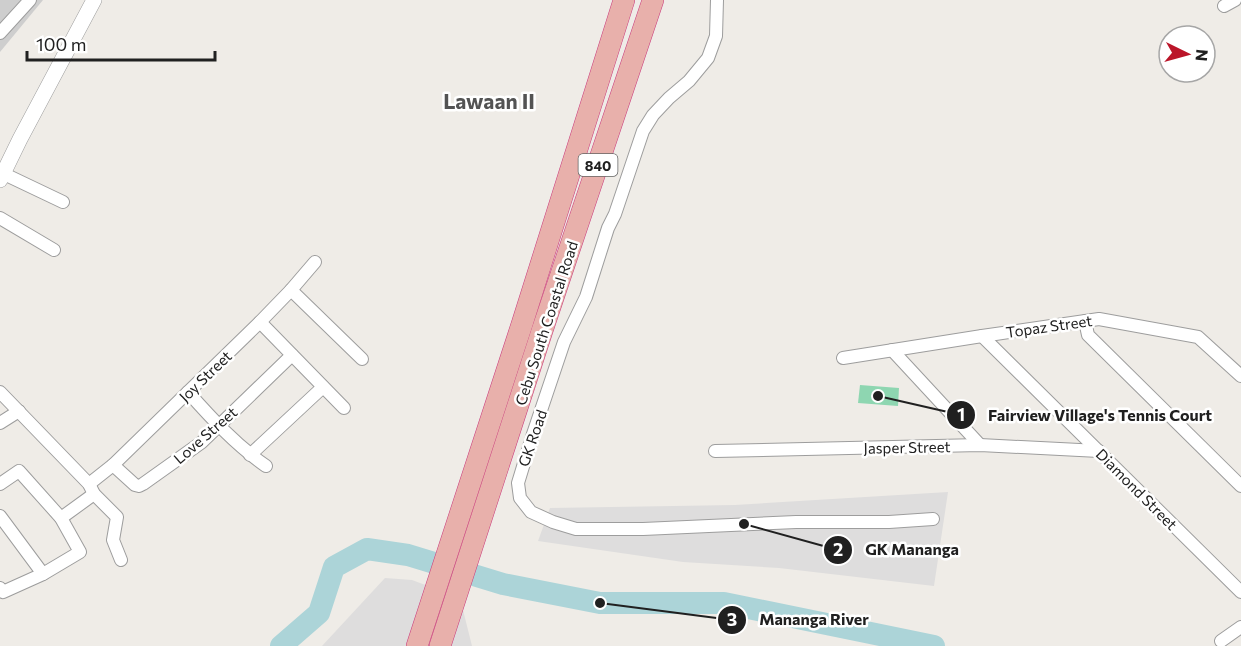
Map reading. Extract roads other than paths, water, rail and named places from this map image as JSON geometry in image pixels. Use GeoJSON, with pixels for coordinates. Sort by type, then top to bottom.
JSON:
{"type":"FeatureCollection","features":[{"type":"Feature","properties":{"kind":"highway","name":"Cebu South Coastal Road"},"geometry":{"type":"LineString","coordinates":[[417,646],[624,0]]}},
{"type":"Feature","properties":{"kind":"highway","name":"Cebu South Coastal Road"},"geometry":{"type":"LineString","coordinates":[[440,646],[653,0]]}},
{"type":"Feature","properties":{"kind":"street"},"geometry":{"type":"LineString","coordinates":[[0,33],[30,0]]}},
{"type":"Feature","properties":{"kind":"street"},"geometry":{"type":"LineString","coordinates":[[63,202],[1,175],[94,0]]}},
{"type":"Feature","properties":{"kind":"street","name":"GK Road"},"geometry":{"type":"LineString","coordinates":[[717,0],[716,36],[708,58],[689,81],[653,115],[644,131],[608,228],[586,297],[564,342],[518,483],[520,498],[531,512],[576,529],[643,529],[933,519]]}},
{"type":"Feature","properties":{"kind":"street"},"geometry":{"type":"LineString","coordinates":[[0,218],[54,250]]}},
{"type":"Feature","properties":{"kind":"street","name":"Joy Street"},"geometry":{"type":"LineString","coordinates":[[61,518],[260,322],[315,262]]}},
{"type":"Feature","properties":{"kind":"street"},"geometry":{"type":"LineString","coordinates":[[291,290],[362,359]]}},
{"type":"Feature","properties":{"kind":"street","name":"Topaz Street"},"geometry":{"type":"LineString","coordinates":[[843,358],[1099,319],[1198,337],[1241,376]]}},
{"type":"Feature","properties":{"kind":"street"},"geometry":{"type":"LineString","coordinates":[[1085,321],[1088,335],[1241,486]]}},
{"type":"Feature","properties":{"kind":"street"},"geometry":{"type":"LineString","coordinates":[[260,322],[344,408]]}},
{"type":"Feature","properties":{"kind":"street","name":"Diamond Street"},"geometry":{"type":"LineString","coordinates":[[982,336],[1241,592]]}},
{"type":"Feature","properties":{"kind":"street"},"geometry":{"type":"LineString","coordinates":[[892,350],[980,445]]}},
{"type":"Feature","properties":{"kind":"street","name":"Love Street"},"geometry":{"type":"LineString","coordinates":[[113,465],[131,483],[139,486],[195,448],[292,356]]}},
{"type":"Feature","properties":{"kind":"street"},"geometry":{"type":"LineString","coordinates":[[250,455],[323,387]]}},
{"type":"Feature","properties":{"kind":"street"},"geometry":{"type":"LineString","coordinates":[[0,392],[117,517],[113,540],[121,560]]}},
{"type":"Feature","properties":{"kind":"street"},"geometry":{"type":"LineString","coordinates":[[188,392],[219,426],[250,455],[266,466]]}},
{"type":"Feature","properties":{"kind":"street"},"geometry":{"type":"LineString","coordinates":[[0,423],[19,411]]}},
{"type":"Feature","properties":{"kind":"street","name":"Jasper Street"},"geometry":{"type":"LineString","coordinates":[[715,451],[980,445],[1099,451]]}},
{"type":"Feature","properties":{"kind":"street"},"geometry":{"type":"LineString","coordinates":[[0,484],[19,471],[61,518],[81,552],[44,574],[3,592],[0,588]]}},
{"type":"Feature","properties":{"kind":"street"},"geometry":{"type":"LineString","coordinates":[[0,516],[44,574]]}},
{"type":"Feature","properties":{"kind":"street"},"geometry":{"type":"LineString","coordinates":[[1221,641],[1241,627]]}},
{"type":"Feature","properties":{"kind":"waterway"},"geometry":{"type":"LineString","coordinates":[[281,646],[319,613],[334,567],[367,549],[408,555],[503,584],[600,603],[724,603],[934,646]]}},
{"type":"Feature","properties":{"kind":"place","name":"Fairview Village's Tennis Court"},"geometry":{"type":"Point","coordinates":[878,396]}},
{"type":"Feature","properties":{"kind":"place","name":"GK Mananga"},"geometry":{"type":"Point","coordinates":[744,524]}},
{"type":"Feature","properties":{"kind":"place","name":"Mananga River"},"geometry":{"type":"Point","coordinates":[600,603]}},
{"type":"Feature","properties":{"kind":"district","name":"Lawaan II"},"geometry":{"type":"Point","coordinates":[489,100]}}]}
